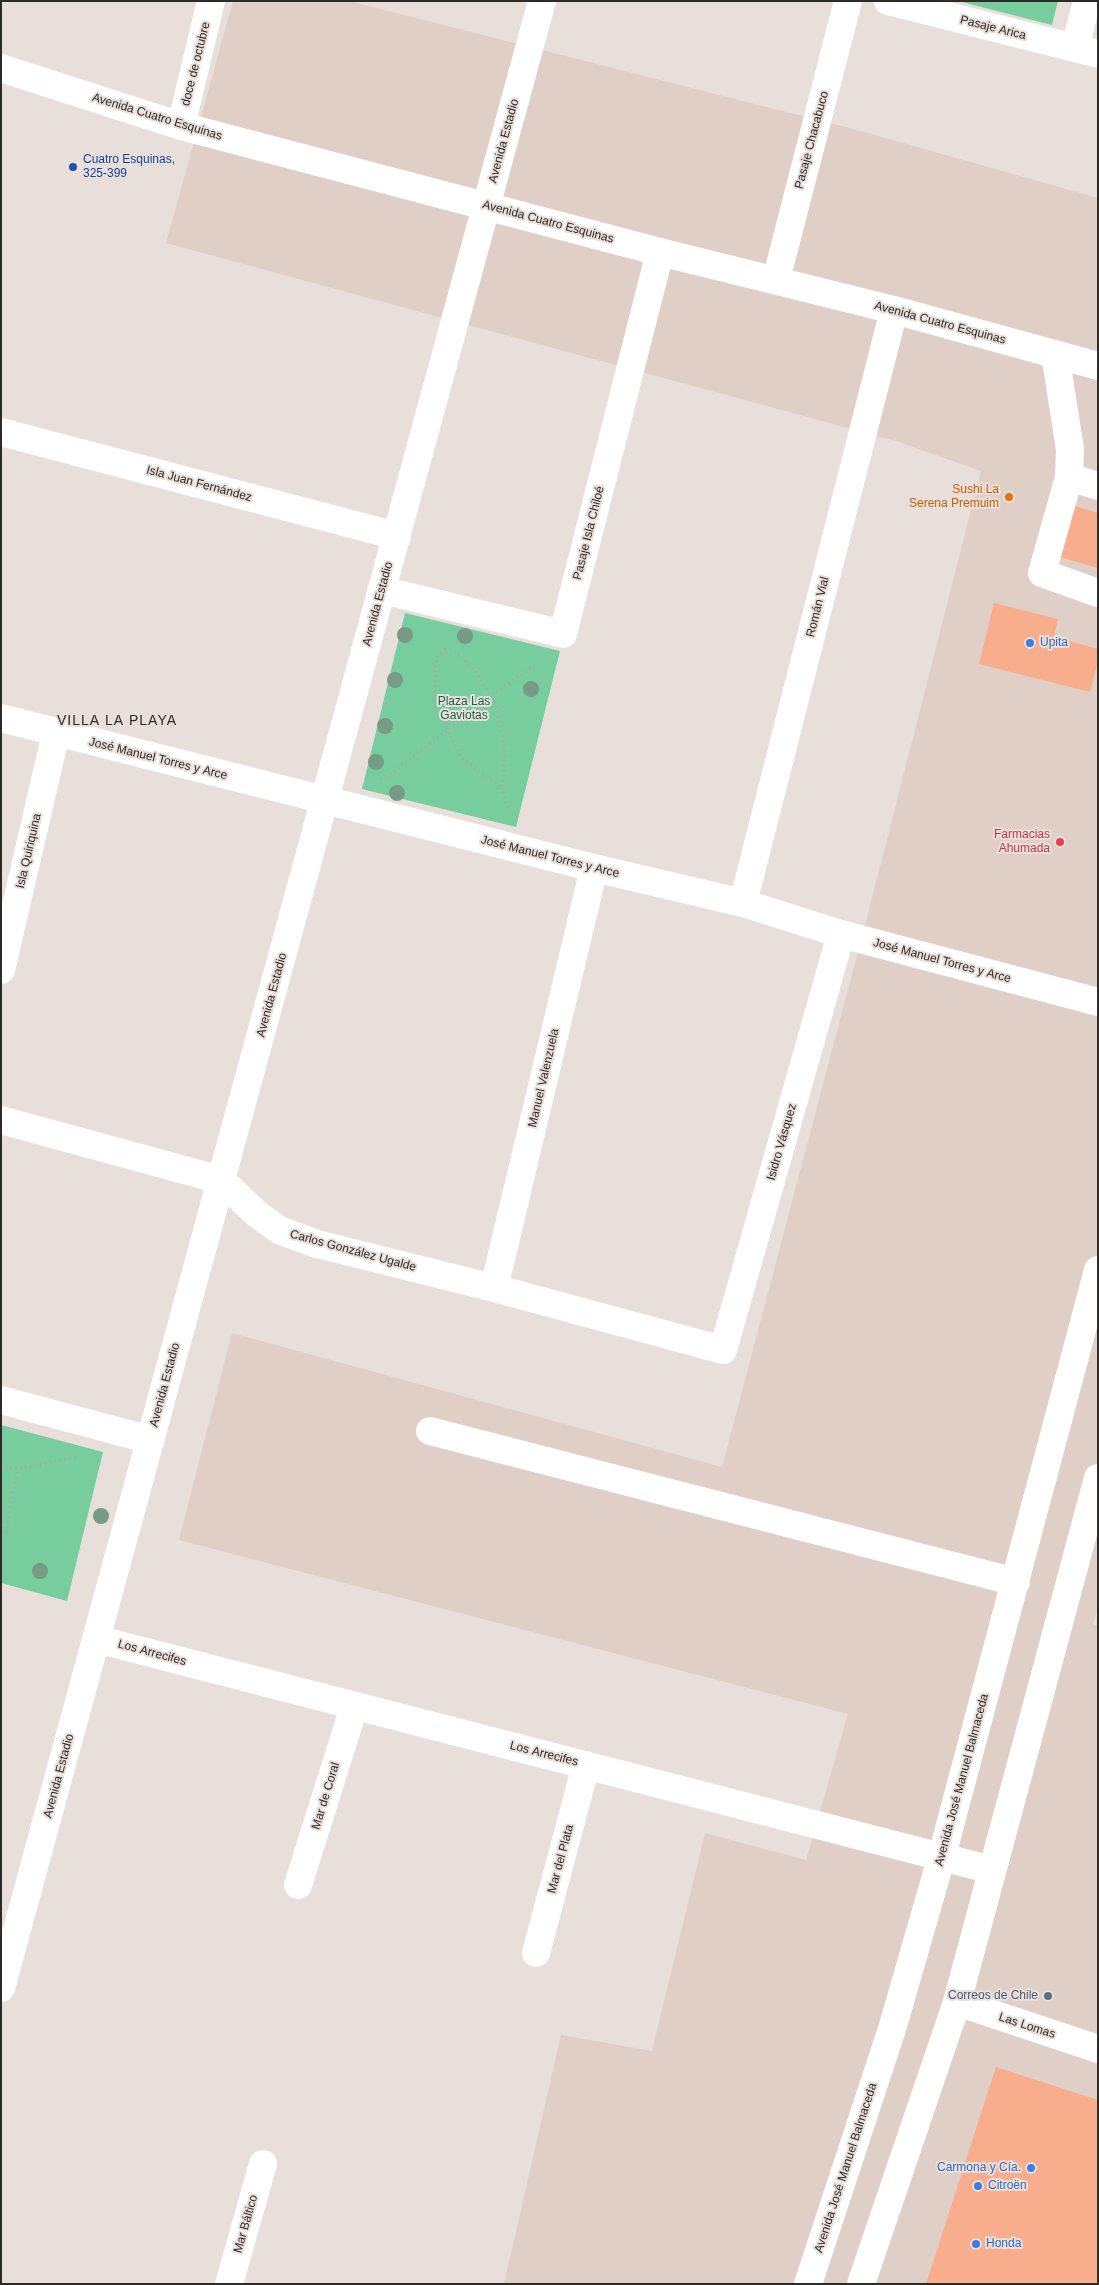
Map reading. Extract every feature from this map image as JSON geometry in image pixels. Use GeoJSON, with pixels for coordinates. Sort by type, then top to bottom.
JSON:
{"type":"FeatureCollection","features":[{"type":"Feature","properties":{"kind":"street","name":"doce de octubre"},"geometry":{"type":"LineString","coordinates":[[181,126],[212,1]]}},
{"type":"Feature","properties":{"kind":"street","name":"Avenida Estadio"},"geometry":{"type":"LineString","coordinates":[[1,1988],[542,1]]}},
{"type":"Feature","properties":{"kind":"street","name":"Pasaje Chacabuco"},"geometry":{"type":"LineString","coordinates":[[776,280],[848,1]]}},
{"type":"Feature","properties":{"kind":"street","name":"Pasaje Arica"},"geometry":{"type":"LineString","coordinates":[[888,1],[1086,51]]}},
{"type":"Feature","properties":{"kind":"street"},"geometry":{"type":"LineString","coordinates":[[1086,51],[1088,1]]}},
{"type":"Feature","properties":{"kind":"street","name":"Avenida Cuatro Esquinas"},"geometry":{"type":"LineString","coordinates":[[1,68],[181,126],[660,252],[894,310],[1098,366]]}},
{"type":"Feature","properties":{"kind":"street","name":"Pasaje Isla Chiloé"},"geometry":{"type":"LineString","coordinates":[[563,634],[660,252]]}},
{"type":"Feature","properties":{"kind":"street","name":"Román Vial"},"geometry":{"type":"LineString","coordinates":[[742,904],[894,310]]}},
{"type":"Feature","properties":{"kind":"street"},"geometry":{"type":"LineString","coordinates":[[1056,354],[1070,449],[1069,477],[1042,573],[1098,593]]}},
{"type":"Feature","properties":{"kind":"street","name":"Isla Juan Fernández"},"geometry":{"type":"LineString","coordinates":[[1,432],[397,536]]}},
{"type":"Feature","properties":{"kind":"street"},"geometry":{"type":"LineString","coordinates":[[1069,477],[1098,486]]}},
{"type":"Feature","properties":{"kind":"street"},"geometry":{"type":"LineString","coordinates":[[382,590],[563,634]]}},
{"type":"Feature","properties":{"kind":"street","name":"José Manuel Torres y Arce"},"geometry":{"type":"LineString","coordinates":[[1,718],[325,801],[742,904],[841,934],[1098,1002]]}},
{"type":"Feature","properties":{"kind":"street","name":"Isla Quiriquina"},"geometry":{"type":"LineString","coordinates":[[1,970],[56,733]]}},
{"type":"Feature","properties":{"kind":"street","name":"Manuel Valenzuela"},"geometry":{"type":"LineString","coordinates":[[494,1288],[594,868]]}},
{"type":"Feature","properties":{"kind":"street","name":"Isidro Vásquez"},"geometry":{"type":"LineString","coordinates":[[723,1350],[841,934]]}},
{"type":"Feature","properties":{"kind":"street","name":"Carlos González Ugalde"},"geometry":{"type":"LineString","coordinates":[[1,1120],[221,1180],[257,1214],[279,1230],[317,1244],[494,1288],[723,1350]]}},
{"type":"Feature","properties":{"kind":"street","name":"Avenida José Manuel Balmaceda"},"geometry":{"type":"LineString","coordinates":[[808,2284],[892,2029],[941,1858],[1098,1270]]}},
{"type":"Feature","properties":{"kind":"street"},"geometry":{"type":"LineString","coordinates":[[1,1400],[151,1440]]}},
{"type":"Feature","properties":{"kind":"street"},"geometry":{"type":"LineString","coordinates":[[430,1431],[1016,1582]]}},
{"type":"Feature","properties":{"kind":"street"},"geometry":{"type":"LineString","coordinates":[[861,2284],[957,2002],[1098,1478]]}},
{"type":"Feature","properties":{"kind":"street","name":"Los Arrecifes"},"geometry":{"type":"LineString","coordinates":[[96,1639],[992,1870]]}},
{"type":"Feature","properties":{"kind":"street","name":"Mar de Coral"},"geometry":{"type":"LineString","coordinates":[[298,1884],[354,1706]]}},
{"type":"Feature","properties":{"kind":"street","name":"Mar del Plata"},"geometry":{"type":"LineString","coordinates":[[536,1953],[586,1765]]}},
{"type":"Feature","properties":{"kind":"street","name":"Las Lomas"},"geometry":{"type":"LineString","coordinates":[[957,2002],[1098,2049]]}},
{"type":"Feature","properties":{"kind":"street","name":"Mar Báltico"},"geometry":{"type":"LineString","coordinates":[[229,2284],[263,2164]]}},
{"type":"Feature","properties":{"kind":"path"},"geometry":{"type":"LineString","coordinates":[[377,781],[392,773],[491,696],[556,650],[563,634]]}},
{"type":"Feature","properties":{"kind":"path"},"geometry":{"type":"LineString","coordinates":[[446,649],[452,649],[476,671],[491,696],[496,707],[505,748],[504,776],[500,788],[462,758],[434,704],[435,666],[438,656],[446,649]]}},
{"type":"Feature","properties":{"kind":"path"},"geometry":{"type":"LineString","coordinates":[[1,1530],[6,1532],[18,1469]]}},
{"type":"Feature","properties":{"kind":"shaded area"},"geometry":{"type":"Polygon","coordinates":[[[233,1],[349,1],[857,130],[1098,198],[1098,1609],[1093,1624],[1098,1626],[1098,2284],[504,2284],[561,2035],[652,2051],[705,1833],[806,1860],[848,1714],[179,1540],[232,1333],[722,1467],[869,910],[981,471],[896,441],[166,243],[233,1]]]}},
{"type":"Feature","properties":{"kind":"green space"},"geometry":{"type":"Polygon","coordinates":[[[958,1],[1058,1],[1052,25],[958,1]]]}},
{"type":"Feature","properties":{"kind":"green space","name":"Plaza Las Gaviotas"},"geometry":{"type":"Polygon","coordinates":[[[405,613],[560,651],[516,827],[362,789],[405,613]]]}},
{"type":"Feature","properties":{"kind":"green space"},"geometry":{"type":"Polygon","coordinates":[[[1,1425],[103,1452],[67,1601],[1,1583],[1,1425]]]}},
{"type":"Feature","properties":{"kind":"building"},"geometry":{"type":"Polygon","coordinates":[[[1065,503],[1098,513],[1098,568],[1050,554],[1065,503]]]}},
{"type":"Feature","properties":{"kind":"building","name":"Upita"},"geometry":{"type":"Polygon","coordinates":[[[994,603],[1058,619],[1054,637],[1098,649],[1098,661],[1090,692],[979,664],[994,603]]]}},
{"type":"Feature","properties":{"kind":"building","name":"Carmona y Cía."},"geometry":{"type":"Polygon","coordinates":[[[996,2067],[1098,2100],[1098,2284],[926,2284],[996,2067]]]}},
{"type":"Feature","properties":{"kind":"place","name":"Cuatro Esquinas, 325-399"},"geometry":{"type":"Point","coordinates":[73,167]}},
{"type":"Feature","properties":{"kind":"place","name":"Sushi La Serena Premuim"},"geometry":{"type":"Point","coordinates":[1009,497]}},
{"type":"Feature","properties":{"kind":"place","name":"Upita"},"geometry":{"type":"Point","coordinates":[1030,643]}},
{"type":"Feature","properties":{"kind":"place","name":"Farmacias Ahumada"},"geometry":{"type":"Point","coordinates":[1060,842]}},
{"type":"Feature","properties":{"kind":"place","name":"Correos de Chile"},"geometry":{"type":"Point","coordinates":[1048,1996]}},
{"type":"Feature","properties":{"kind":"place","name":"Carmona y Cía."},"geometry":{"type":"Point","coordinates":[1031,2168]}},
{"type":"Feature","properties":{"kind":"place","name":"Citroën"},"geometry":{"type":"Point","coordinates":[978,2186]}},
{"type":"Feature","properties":{"kind":"place","name":"Honda"},"geometry":{"type":"Point","coordinates":[976,2244]}},
{"type":"Feature","properties":{"kind":"district","name":"VILLA LA PLAYA"},"geometry":{"type":"Point","coordinates":[117,721]}}]}
